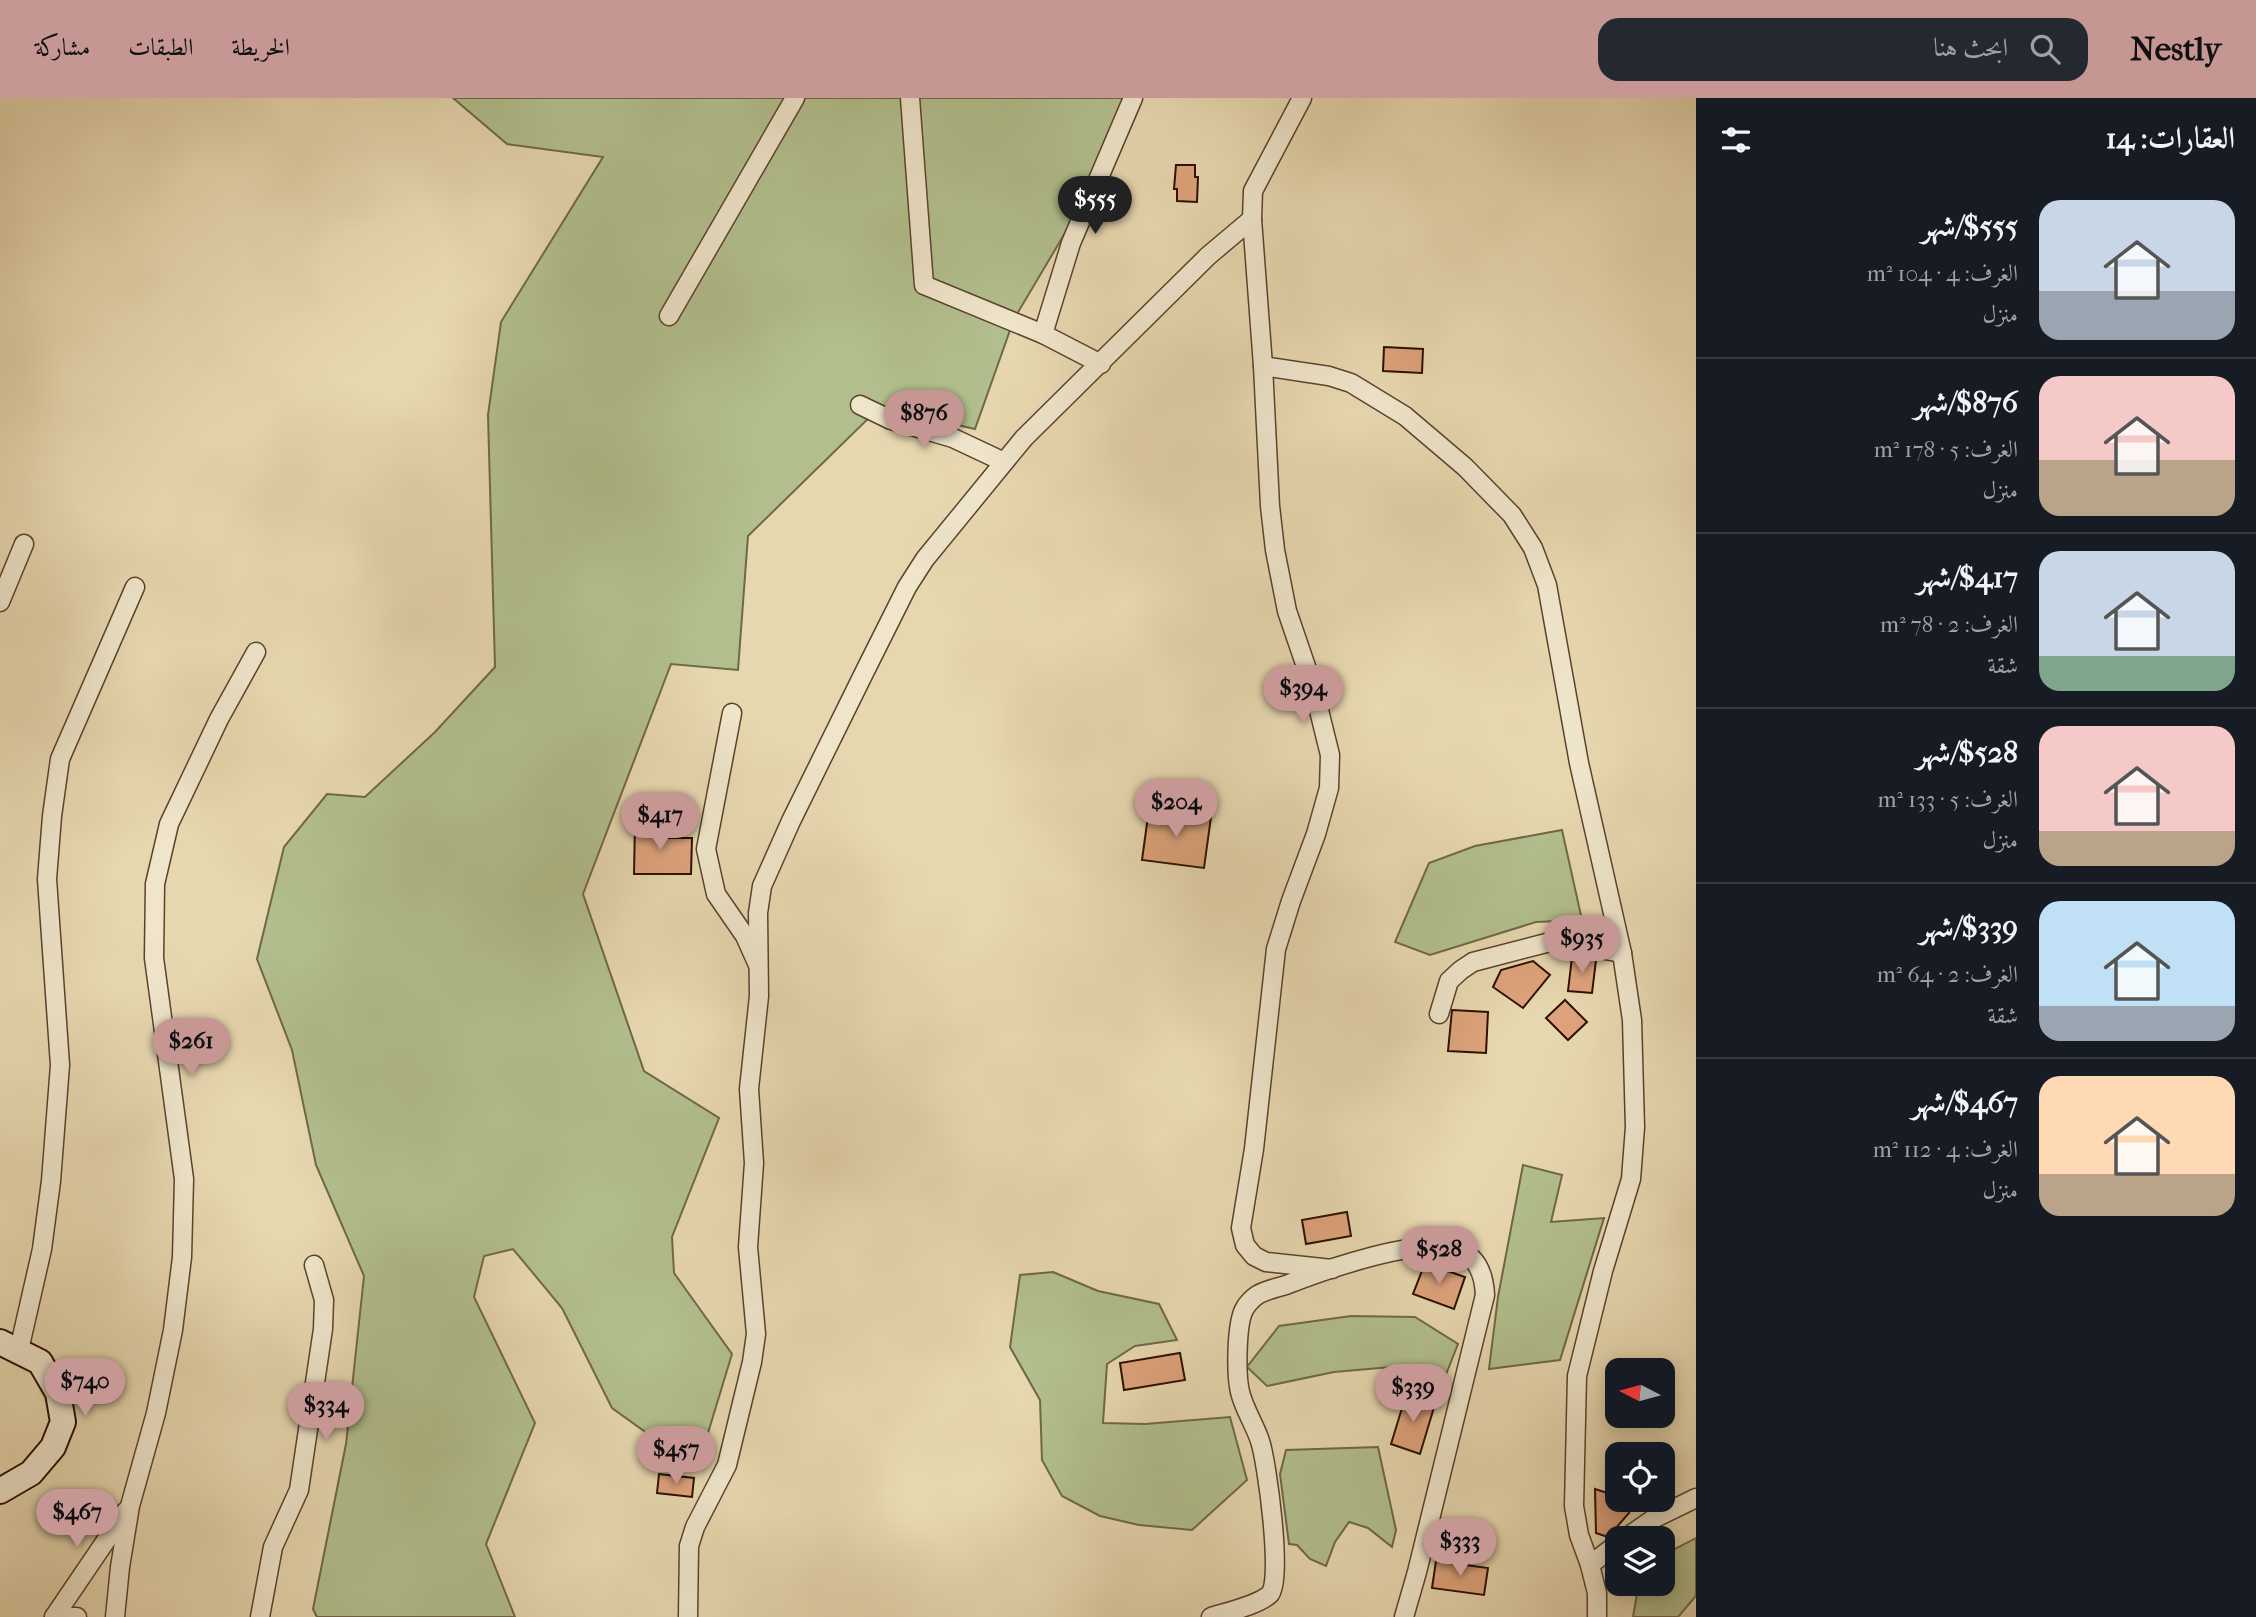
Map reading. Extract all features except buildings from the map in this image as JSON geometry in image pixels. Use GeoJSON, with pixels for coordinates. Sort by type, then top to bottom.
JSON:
{"type":"FeatureCollection","features":[{"type":"Feature","properties":{"kind":"main road"},"geometry":{"type":"LineString","coordinates":[[0,1491],[30,1473],[53,1447],[63,1422],[58,1393],[40,1362],[9,1346]]}},
{"type":"Feature","properties":{"kind":"street"},"geometry":{"type":"LineString","coordinates":[[669,316],[795,98]]}},
{"type":"Feature","properties":{"kind":"street"},"geometry":{"type":"LineString","coordinates":[[910,98],[924,285],[1043,334],[1101,364]]}},
{"type":"Feature","properties":{"kind":"street"},"geometry":{"type":"LineString","coordinates":[[1043,334],[1071,243],[1133,98]]}},
{"type":"Feature","properties":{"kind":"street"},"geometry":{"type":"LineString","coordinates":[[1302,98],[1253,191],[1252,219],[1264,366],[1270,506],[1280,582],[1314,690],[1330,755],[1329,788],[1324,810],[1276,949],[1254,1149],[1241,1228],[1245,1245],[1254,1256],[1266,1262],[1332,1269]]}},
{"type":"Feature","properties":{"kind":"street"},"geometry":{"type":"LineString","coordinates":[[688,1617],[689,1546],[695,1527],[727,1465],[752,1362],[756,1334],[748,1247],[754,1163],[749,1089],[760,971],[758,913],[762,886],[791,821],[907,587],[925,559],[1024,438],[1208,256],[1252,219]]}},
{"type":"Feature","properties":{"kind":"street"},"geometry":{"type":"LineString","coordinates":[[1264,366],[1329,376],[1351,383],[1405,416],[1488,488],[1512,515],[1533,548],[1547,585],[1579,764],[1622,953],[1632,1020],[1635,1127],[1631,1179],[1600,1283],[1577,1376],[1574,1506],[1579,1535],[1597,1593],[1597,1617]]}},
{"type":"Feature","properties":{"kind":"street"},"geometry":{"type":"LineString","coordinates":[[860,405],[891,420],[953,438],[1004,462]]}},
{"type":"Feature","properties":{"kind":"street"},"geometry":{"type":"LineString","coordinates":[[0,602],[24,544]]}},
{"type":"Feature","properties":{"kind":"street"},"geometry":{"type":"LineString","coordinates":[[9,1346],[42,1249],[51,1181],[60,1065],[47,879],[60,759],[135,587]]}},
{"type":"Feature","properties":{"kind":"street"},"geometry":{"type":"LineString","coordinates":[[115,1617],[130,1506],[156,1413],[173,1330],[182,1257],[184,1178],[154,958],[155,884],[169,824],[219,719],[256,652]]}},
{"type":"Feature","properties":{"kind":"street"},"geometry":{"type":"LineString","coordinates":[[733,713],[706,849],[716,894],[745,936],[760,971]]}},
{"type":"Feature","properties":{"kind":"street"},"geometry":{"type":"LineString","coordinates":[[1439,1014],[1449,981],[1473,962],[1554,942],[1622,953]]}},
{"type":"Feature","properties":{"kind":"street"},"geometry":{"type":"LineString","coordinates":[[1211,1617],[1270,1594],[1275,1586],[1277,1573],[1261,1442],[1240,1392],[1238,1357],[1244,1308],[1256,1296],[1332,1269],[1375,1256],[1431,1246],[1457,1249],[1474,1261],[1484,1275],[1485,1295],[1404,1617]]}},
{"type":"Feature","properties":{"kind":"street"},"geometry":{"type":"LineString","coordinates":[[260,1617],[273,1547],[299,1490],[323,1329],[324,1300],[314,1265]]}},
{"type":"Feature","properties":{"kind":"street"},"geometry":{"type":"LineString","coordinates":[[1643,1526],[1696,1498]]}},
{"type":"Feature","properties":{"kind":"street"},"geometry":{"type":"LineString","coordinates":[[54,1617],[130,1506]]}},
{"type":"Feature","properties":{"kind":"street"},"geometry":{"type":"LineString","coordinates":[[1590,1566],[1605,1554]]}},
{"type":"Feature","properties":{"kind":"street"},"geometry":{"type":"LineString","coordinates":[[54,1617],[77,1617]]}},
{"type":"Feature","properties":{"kind":"green space"},"geometry":{"type":"Polygon","coordinates":[[[453,98],[1132,98],[1135,115],[1014,319],[975,429],[880,407],[748,536],[738,670],[671,664],[583,894],[644,1071],[719,1118],[672,1237],[674,1273],[732,1354],[697,1469],[612,1408],[562,1308],[513,1249],[484,1256],[474,1297],[535,1423],[486,1544],[515,1617],[317,1617],[313,1609],[346,1444],[364,1276],[316,1165],[292,1050],[257,959],[284,847],[327,794],[365,797],[435,732],[495,667],[488,415],[501,322],[603,157],[507,144],[453,98]]]}},
{"type":"Feature","properties":{"kind":"green space"},"geometry":{"type":"Polygon","coordinates":[[[1562,830],[1582,920],[1536,922],[1430,955],[1395,942],[1429,863],[1475,846],[1562,830]]]}},
{"type":"Feature","properties":{"kind":"green space"},"geometry":{"type":"Polygon","coordinates":[[[1523,1165],[1562,1175],[1551,1222],[1604,1218],[1560,1360],[1489,1369],[1498,1297],[1523,1165]]]}},
{"type":"Feature","properties":{"kind":"green space"},"geometry":{"type":"Polygon","coordinates":[[[1053,1272],[1098,1291],[1159,1304],[1177,1340],[1135,1346],[1107,1364],[1103,1423],[1145,1424],[1230,1417],[1247,1480],[1192,1530],[1139,1525],[1100,1516],[1062,1496],[1042,1460],[1040,1400],[1010,1347],[1020,1275],[1053,1272]]]}},
{"type":"Feature","properties":{"kind":"green space"},"geometry":{"type":"Polygon","coordinates":[[[1351,1316],[1415,1317],[1458,1344],[1441,1387],[1391,1367],[1334,1372],[1267,1386],[1247,1367],[1279,1326],[1351,1316]]]}},
{"type":"Feature","properties":{"kind":"green space"},"geometry":{"type":"Polygon","coordinates":[[[1378,1447],[1396,1530],[1392,1547],[1368,1528],[1349,1522],[1335,1542],[1326,1566],[1310,1559],[1297,1545],[1289,1544],[1280,1474],[1286,1450],[1378,1447]]]}},
{"type":"Feature","properties":{"kind":"green space"},"geometry":{"type":"Polygon","coordinates":[[[1696,1538],[1696,1596],[1678,1617],[1633,1617],[1637,1596],[1675,1596],[1675,1549],[1696,1538]]]}}]}
